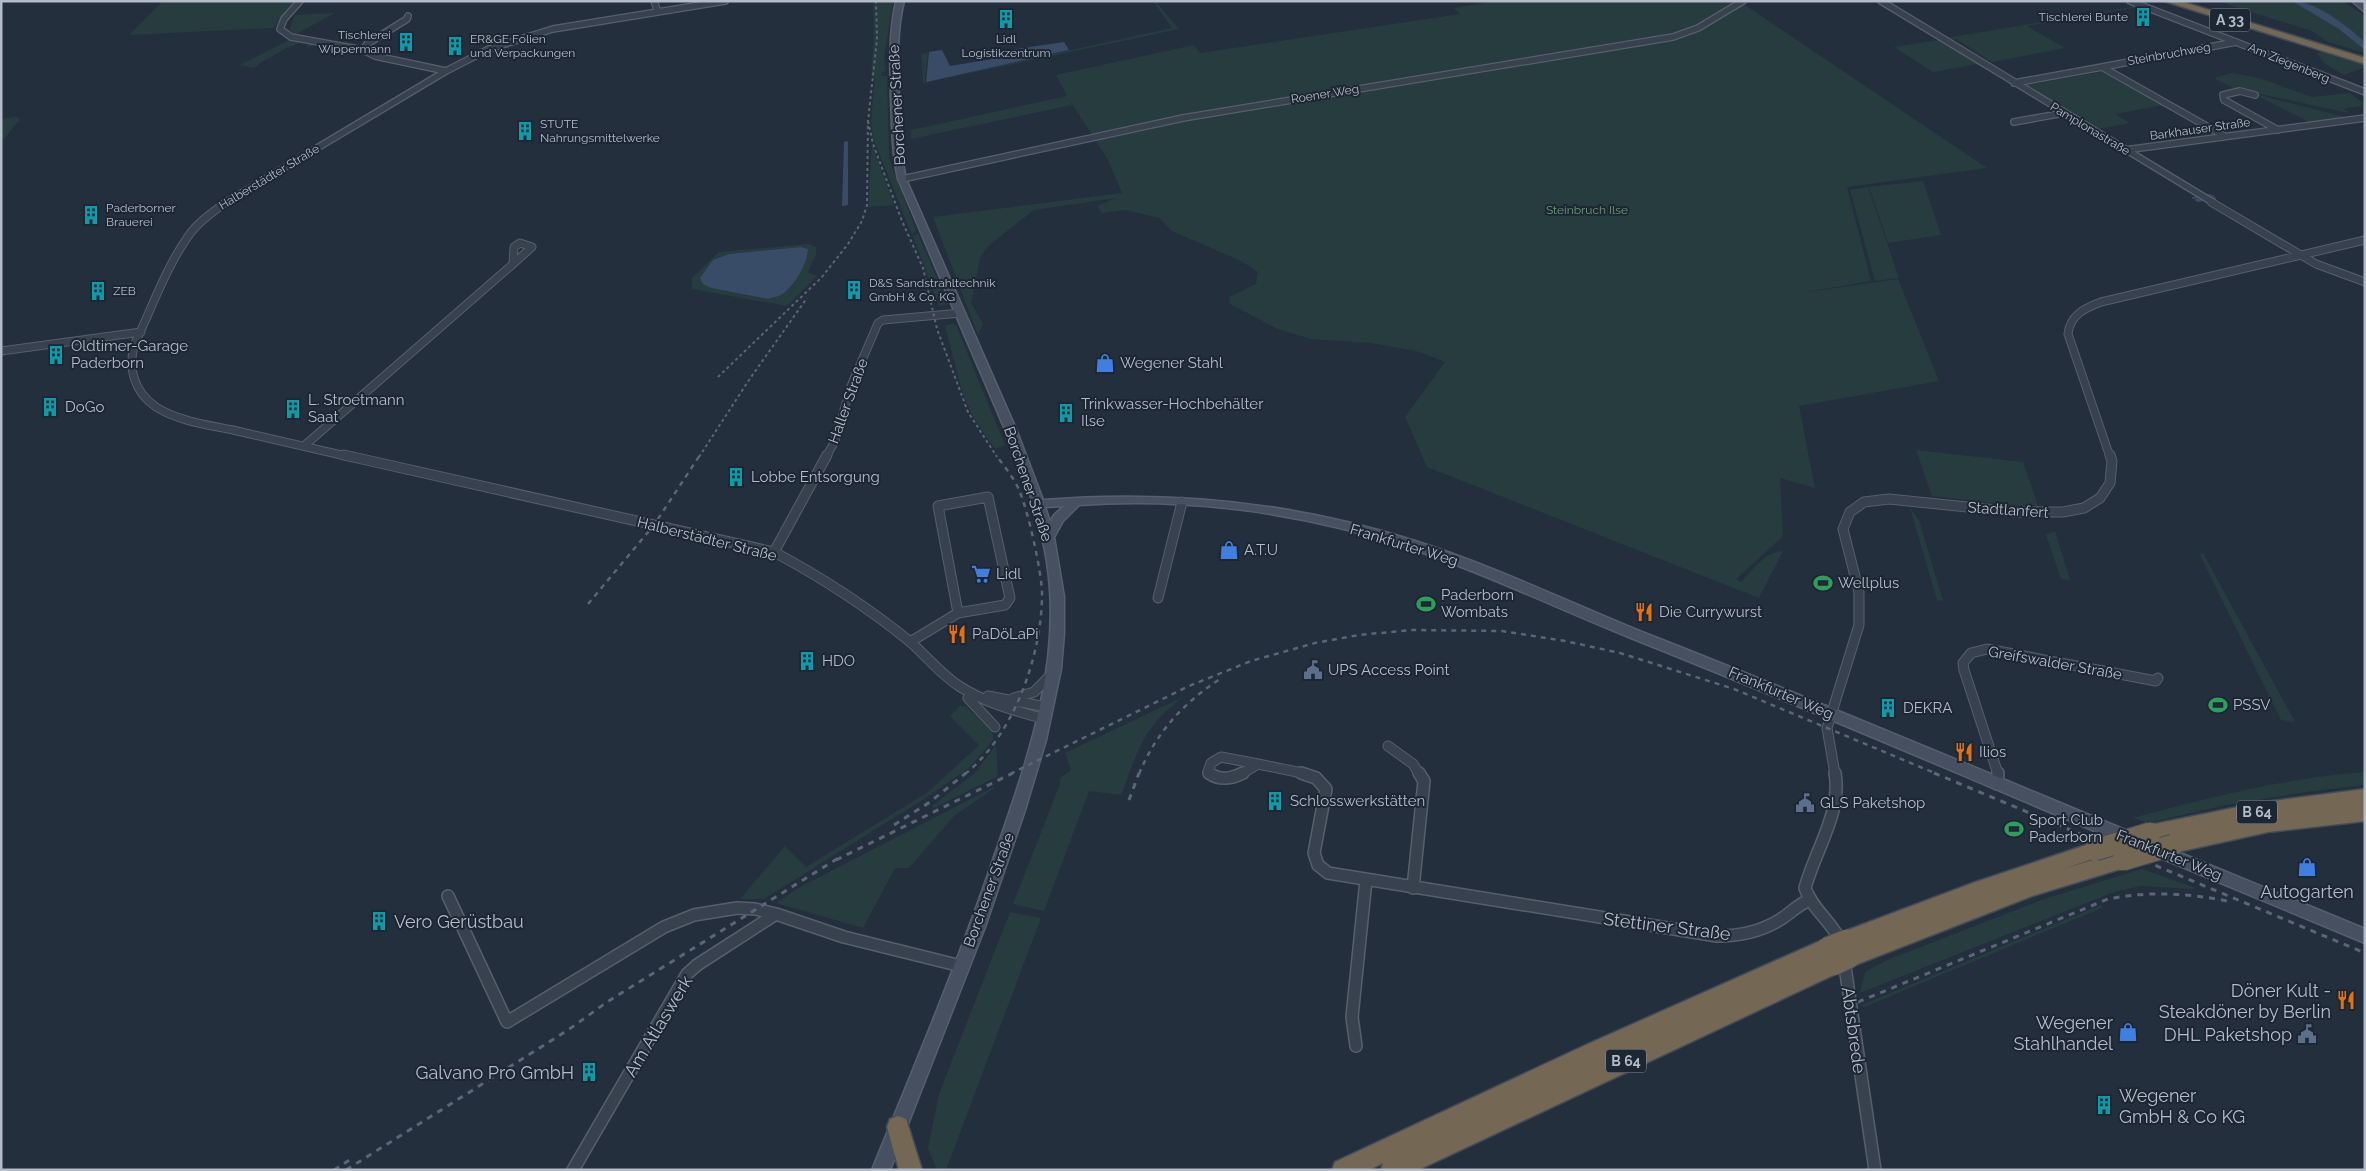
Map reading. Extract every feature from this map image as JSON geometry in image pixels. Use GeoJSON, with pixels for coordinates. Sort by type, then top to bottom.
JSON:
{"type":"FeatureCollection","features":[{"type":"Feature","properties":{"kind":"highway","name":"A 33"},"geometry":{"type":"LineString","coordinates":[[2169,1],[2365,59]]}},
{"type":"Feature","properties":{"kind":"highway","name":"A 33"},"geometry":{"type":"LineString","coordinates":[[2179,1],[2294,38]]}},
{"type":"Feature","properties":{"kind":"highway","name":"B 64"},"geometry":{"type":"LineString","coordinates":[[1392,1170],[1839,953],[1973,892],[2150,833],[2258,811],[2365,797]]}},
{"type":"Feature","properties":{"kind":"highway","name":"B 64"},"geometry":{"type":"LineString","coordinates":[[1343,1170],[1587,1056],[1839,953],[2031,888],[2173,845],[2250,828],[2365,812]]}},
{"type":"Feature","properties":{"kind":"highway"},"geometry":{"type":"LineString","coordinates":[[898,1127],[910,1170]]}},
{"type":"Feature","properties":{"kind":"main road","name":"Borchener Straße"},"geometry":{"type":"LineString","coordinates":[[881,1170],[962,966],[1017,812],[1046,713],[1053,672],[1058,596],[1048,537],[1016,443],[962,313],[902,179],[897,157],[894,40],[895,19],[900,1]]}},
{"type":"Feature","properties":{"kind":"main road"},"geometry":{"type":"LineString","coordinates":[[2355,1],[2365,10]]}},
{"type":"Feature","properties":{"kind":"main road","name":"Frankfurter Weg"},"geometry":{"type":"LineString","coordinates":[[1039,507],[1089,500],[1128,499],[1182,502],[1271,511],[1338,524],[1410,544],[1539,594],[2365,936]]}},
{"type":"Feature","properties":{"kind":"main road","name":"Frankfurter Weg"},"geometry":{"type":"LineString","coordinates":[[1039,507],[1073,505],[1089,500]]}},
{"type":"Feature","properties":{"kind":"main road"},"geometry":{"type":"LineString","coordinates":[[1048,537],[1058,518],[1073,505]]}},
{"type":"Feature","properties":{"kind":"street"},"geometry":{"type":"LineString","coordinates":[[300,1],[284,19],[280,29],[291,37],[363,50],[373,56],[446,71]]}},
{"type":"Feature","properties":{"kind":"street"},"geometry":{"type":"LineString","coordinates":[[654,1],[658,12]]}},
{"type":"Feature","properties":{"kind":"street","name":"Halberstädter Straße"},"geometry":{"type":"LineString","coordinates":[[725,1],[535,34],[489,49],[446,71],[226,202],[208,216],[189,235],[183,246],[133,350],[131,370],[135,383],[156,407],[193,422],[435,472],[774,552],[836,589],[910,642],[947,677],[974,694],[1014,711],[1046,713]]}},
{"type":"Feature","properties":{"kind":"street","name":"Roener Weg"},"geometry":{"type":"LineString","coordinates":[[902,179],[1183,118],[1673,37],[1698,28],[1742,1]]}},
{"type":"Feature","properties":{"kind":"street","name":"Pamplonastraße"},"geometry":{"type":"LineString","coordinates":[[1881,1],[2300,255],[2337,273],[2365,282]]}},
{"type":"Feature","properties":{"kind":"street","name":"Am Ziegenberg"},"geometry":{"type":"LineString","coordinates":[[2130,1],[2365,92]]}},
{"type":"Feature","properties":{"kind":"street"},"geometry":{"type":"LineString","coordinates":[[363,50],[367,44],[407,19],[408,16]]}},
{"type":"Feature","properties":{"kind":"street","name":"Steinbruchweg"},"geometry":{"type":"LineString","coordinates":[[2014,83],[2236,42]]}},
{"type":"Feature","properties":{"kind":"street","name":"Steinbruchweg"},"geometry":{"type":"LineString","coordinates":[[2102,67],[2224,136]]}},
{"type":"Feature","properties":{"kind":"street","name":"Barkhauser Straße"},"geometry":{"type":"LineString","coordinates":[[2255,95],[2240,91],[2223,95],[2224,100],[2278,130]]}},
{"type":"Feature","properties":{"kind":"street"},"geometry":{"type":"LineString","coordinates":[[2014,122],[2064,113]]}},
{"type":"Feature","properties":{"kind":"street","name":"Barkhauser Straße"},"geometry":{"type":"LineString","coordinates":[[2125,150],[2365,118]]}},
{"type":"Feature","properties":{"kind":"street"},"geometry":{"type":"LineString","coordinates":[[2300,255],[2365,240]]}},
{"type":"Feature","properties":{"kind":"street","name":"Stadtlanfert"},"geometry":{"type":"LineString","coordinates":[[1830,714],[1859,625],[1860,592],[1843,529],[1844,520],[1851,510],[1866,501],[1884,499],[2040,514],[2074,511],[2086,506],[2105,492],[2112,482],[2113,471],[2112,461],[2068,334],[2068,328],[2077,314],[2101,302],[2300,255]]}},
{"type":"Feature","properties":{"kind":"street"},"geometry":{"type":"LineString","coordinates":[[304,446],[513,264]]}},
{"type":"Feature","properties":{"kind":"street","name":"Haller Straße"},"geometry":{"type":"LineString","coordinates":[[774,552],[835,441],[851,386],[878,323],[885,320],[962,313]]}},
{"type":"Feature","properties":{"kind":"street"},"geometry":{"type":"LineString","coordinates":[[1,351],[141,332]]}},
{"type":"Feature","properties":{"kind":"street"},"geometry":{"type":"LineString","coordinates":[[910,642],[958,613],[1005,605],[1010,598],[988,497],[938,506],[958,613]]}},
{"type":"Feature","properties":{"kind":"street"},"geometry":{"type":"LineString","coordinates":[[1158,598],[1182,502]]}},
{"type":"Feature","properties":{"kind":"street","name":"Greifswalder Straße"},"geometry":{"type":"LineString","coordinates":[[1997,784],[1998,777],[1964,670],[1963,663],[1971,653],[1987,649],[2156,681],[2158,678]]}},
{"type":"Feature","properties":{"kind":"street","name":"Halberstädter Straße"},"geometry":{"type":"LineString","coordinates":[[1011,699],[1034,692],[1053,672]]}},
{"type":"Feature","properties":{"kind":"street","name":"Halberstädter Straße"},"geometry":{"type":"LineString","coordinates":[[996,727],[968,698],[974,694],[1011,699],[1046,713]]}},
{"type":"Feature","properties":{"kind":"street"},"geometry":{"type":"LineString","coordinates":[[1810,900],[1806,893],[1807,881],[1836,795],[1835,768],[1826,736],[1830,714]]}},
{"type":"Feature","properties":{"kind":"street"},"geometry":{"type":"LineString","coordinates":[[1388,746],[1413,764],[1424,781],[1414,888]]}},
{"type":"Feature","properties":{"kind":"street","name":"Stettiner Straße"},"geometry":{"type":"LineString","coordinates":[[1258,764],[1316,776],[1323,782],[1326,789],[1314,853],[1318,865],[1328,873],[1718,936],[1754,933],[1772,925],[1802,902],[1810,900]]}},
{"type":"Feature","properties":{"kind":"street"},"geometry":{"type":"LineString","coordinates":[[1356,1046],[1352,1017],[1366,880]]}},
{"type":"Feature","properties":{"kind":"street"},"geometry":{"type":"LineString","coordinates":[[448,896],[507,1022],[664,927],[694,915],[736,908],[755,909],[776,914],[844,937],[962,966]]}},
{"type":"Feature","properties":{"kind":"street","name":"Abtsbrede"},"geometry":{"type":"LineString","coordinates":[[1810,900],[1831,923],[1840,940],[1875,1170]]}},
{"type":"Feature","properties":{"kind":"street","name":"Am Atlaswerk"},"geometry":{"type":"LineString","coordinates":[[573,1170],[687,974],[696,965],[776,914]]}},
{"type":"Feature","properties":{"kind":"green space"},"geometry":{"type":"Polygon","coordinates":[[[163,1],[297,1],[273,28],[129,35],[163,1]]]}},
{"type":"Feature","properties":{"kind":"green space"},"geometry":{"type":"Polygon","coordinates":[[[873,1],[893,1],[884,58],[886,71],[882,72],[881,76],[887,76],[889,159],[916,230],[912,235],[873,138],[871,121],[875,77],[871,77],[874,37],[873,1]]]}},
{"type":"Feature","properties":{"kind":"green space"},"geometry":{"type":"Polygon","coordinates":[[[1153,1],[1179,29],[923,83],[921,54],[928,53],[925,82],[1172,28],[1153,1]]]}},
{"type":"Feature","properties":{"kind":"green space","name":"Steinbruch Ilse"},"geometry":{"type":"Polygon","coordinates":[[[1495,1],[1739,1],[1987,168],[1847,187],[1871,281],[1800,293],[1898,279],[1939,381],[1799,406],[1815,488],[1780,478],[1783,536],[1736,579],[1741,582],[1765,558],[1771,554],[1783,551],[1759,598],[1427,467],[1405,417],[1445,362],[1420,352],[1372,343],[1311,339],[1278,329],[1230,304],[1229,297],[1256,284],[1258,272],[1241,261],[1172,231],[1159,218],[1126,210],[1102,213],[1097,206],[1116,198],[1034,210],[988,246],[980,258],[971,303],[983,324],[978,335],[933,217],[1122,193],[1108,160],[1069,99],[1072,105],[911,139],[911,130],[1067,96],[1056,75],[1194,45],[1200,53],[1460,14],[1454,8],[1495,1]]]}},
{"type":"Feature","properties":{"kind":"green space"},"geometry":{"type":"Polygon","coordinates":[[[2217,1],[2343,1],[2365,16],[2365,53],[2328,42],[2312,31],[2217,1]]]}},
{"type":"Feature","properties":{"kind":"green space"},"geometry":{"type":"Polygon","coordinates":[[[2139,7],[2027,26],[2065,48],[1992,62],[1956,39],[1948,40],[1945,38],[2139,7]]]}},
{"type":"Feature","properties":{"kind":"green space"},"geometry":{"type":"Polygon","coordinates":[[[335,13],[296,34],[293,34],[290,28],[295,15],[335,13]]]}},
{"type":"Feature","properties":{"kind":"green space"},"geometry":{"type":"Polygon","coordinates":[[[293,38],[317,43],[306,49],[309,45],[303,42],[287,48],[253,68],[240,65],[293,38]]]}},
{"type":"Feature","properties":{"kind":"green space"},"geometry":{"type":"Polygon","coordinates":[[[1938,40],[1978,64],[1933,72],[1894,47],[1938,40]]]}},
{"type":"Feature","properties":{"kind":"green space"},"geometry":{"type":"Polygon","coordinates":[[[2328,45],[2365,61],[2365,67],[2344,75],[2324,63],[2317,54],[2328,45]]]}},
{"type":"Feature","properties":{"kind":"green space"},"geometry":{"type":"Polygon","coordinates":[[[2102,72],[2164,105],[2115,114],[2130,123],[2098,129],[2026,85],[2102,72]]]}},
{"type":"Feature","properties":{"kind":"green space"},"geometry":{"type":"Polygon","coordinates":[[[2232,73],[2259,78],[2312,97],[2350,93],[2364,104],[2360,104],[2362,106],[2346,108],[2344,110],[2348,111],[2348,113],[2233,88],[2214,78],[2232,73]]]}},
{"type":"Feature","properties":{"kind":"green space"},"geometry":{"type":"Polygon","coordinates":[[[2254,94],[2345,117],[2309,122],[2254,94]]]}},
{"type":"Feature","properties":{"kind":"green space"},"geometry":{"type":"Polygon","coordinates":[[[16,117],[20,119],[1,143],[1,119],[16,117]]]}},
{"type":"Feature","properties":{"kind":"green space"},"geometry":{"type":"Polygon","coordinates":[[[872,145],[875,153],[894,205],[868,207],[872,145]]]}},
{"type":"Feature","properties":{"kind":"green space"},"geometry":{"type":"Polygon","coordinates":[[[1923,181],[1941,235],[1888,243],[1869,187],[1923,181]]]}},
{"type":"Feature","properties":{"kind":"green space"},"geometry":{"type":"Polygon","coordinates":[[[1868,187],[1899,278],[1875,281],[1850,190],[1868,187]]]}},
{"type":"Feature","properties":{"kind":"green space"},"geometry":{"type":"Polygon","coordinates":[[[918,234],[948,304],[939,306],[913,236],[918,234]]]}},
{"type":"Feature","properties":{"kind":"green space"},"geometry":{"type":"Polygon","coordinates":[[[808,244],[816,247],[816,254],[808,272],[817,276],[787,306],[692,289],[692,278],[719,252],[808,244]],[[801,247],[729,254],[720,257],[704,284],[711,288],[768,299],[786,292],[799,273],[808,254],[808,249],[801,247]]]}},
{"type":"Feature","properties":{"kind":"green space"},"geometry":{"type":"Polygon","coordinates":[[[956,325],[1005,445],[995,449],[973,417],[962,391],[945,326],[956,325]]]}},
{"type":"Feature","properties":{"kind":"green space"},"geometry":{"type":"Polygon","coordinates":[[[1916,450],[2023,462],[2039,508],[1932,496],[1916,450]]]}},
{"type":"Feature","properties":{"kind":"green space"},"geometry":{"type":"Polygon","coordinates":[[[1910,508],[1919,520],[1943,601],[1937,600],[1910,508]]]}},
{"type":"Feature","properties":{"kind":"green space"},"geometry":{"type":"Polygon","coordinates":[[[2055,531],[2070,580],[2061,579],[2046,535],[2055,531]]]}},
{"type":"Feature","properties":{"kind":"green space"},"geometry":{"type":"Polygon","coordinates":[[[2203,553],[2295,722],[2281,720],[2200,555],[2203,553]]]}},
{"type":"Feature","properties":{"kind":"green space"},"geometry":{"type":"Polygon","coordinates":[[[1183,697],[1162,715],[1146,735],[1121,795],[1089,791],[1044,911],[1013,904],[1060,784],[1060,778],[1071,770],[1065,753],[1183,697]]]}},
{"type":"Feature","properties":{"kind":"green space"},"geometry":{"type":"Polygon","coordinates":[[[960,706],[966,706],[992,732],[994,739],[969,768],[927,797],[764,899],[740,899],[785,846],[806,867],[928,792],[979,745],[950,716],[960,706]]]}},
{"type":"Feature","properties":{"kind":"green space"},"geometry":{"type":"Polygon","coordinates":[[[996,745],[998,776],[934,808],[932,806],[976,772],[996,745]]]}},
{"type":"Feature","properties":{"kind":"green space"},"geometry":{"type":"Polygon","coordinates":[[[2365,772],[2365,785],[2226,805],[2148,823],[2133,818],[2248,789],[2306,779],[2365,772]]]}},
{"type":"Feature","properties":{"kind":"green space"},"geometry":{"type":"Polygon","coordinates":[[[994,787],[954,816],[909,868],[895,868],[863,928],[776,903],[800,887],[994,787]]]}},
{"type":"Feature","properties":{"kind":"green space"},"geometry":{"type":"Polygon","coordinates":[[[2142,869],[2193,887],[2193,889],[2141,886],[2114,892],[1860,993],[1865,972],[1887,960],[2044,899],[2142,869]]]}},
{"type":"Feature","properties":{"kind":"green space"},"geometry":{"type":"Polygon","coordinates":[[[2101,905],[2104,907],[1864,1007],[1862,1005],[2101,905]]]}},
{"type":"Feature","properties":{"kind":"green space"},"geometry":{"type":"Polygon","coordinates":[[[1010,912],[1041,918],[946,1170],[937,1170],[928,1148],[939,1094],[1010,912]]]}},
{"type":"Feature","properties":{"kind":"water"},"geometry":{"type":"Polygon","coordinates":[[[1064,42],[1069,50],[926,82],[929,52],[942,50],[950,66],[1011,56],[1009,50],[1064,42]]]}},
{"type":"Feature","properties":{"kind":"water"},"geometry":{"type":"Polygon","coordinates":[[[844,142],[848,142],[848,205],[842,206],[844,142]]]}},
{"type":"Feature","properties":{"kind":"water"},"geometry":{"type":"Polygon","coordinates":[[[801,247],[808,249],[801,272],[784,293],[775,297],[768,299],[711,288],[703,284],[700,278],[713,260],[729,254],[801,247]]]}},
{"type":"Feature","properties":{"kind":"waterway"},"geometry":{"type":"LineString","coordinates":[[2296,1],[2342,27],[2365,47]]}},
{"type":"Feature","properties":{"kind":"waterway"},"geometry":{"type":"LineString","coordinates":[[2193,198],[2210,195]]}},
{"type":"Feature","properties":{"kind":"waterway"},"geometry":{"type":"LineString","coordinates":[[2196,200],[2213,196]]}},
{"type":"Feature","properties":{"kind":"waterway"},"geometry":{"type":"LineString","coordinates":[[2198,201],[2215,198]]}},
{"type":"Feature","properties":{"kind":"railway"},"geometry":{"type":"LineString","coordinates":[[868,121],[877,39],[876,1]]}},
{"type":"Feature","properties":{"kind":"railway"},"geometry":{"type":"LineString","coordinates":[[718,377],[822,277],[848,244],[862,221],[867,205],[868,121]]}},
{"type":"Feature","properties":{"kind":"railway"},"geometry":{"type":"LineString","coordinates":[[868,121],[873,144],[902,221],[923,268],[937,329],[968,412],[997,457]]}},
{"type":"Feature","properties":{"kind":"railway"},"geometry":{"type":"LineString","coordinates":[[699,457],[749,380],[807,298]]}},
{"type":"Feature","properties":{"kind":"railway"},"geometry":{"type":"LineString","coordinates":[[588,604],[654,525],[700,455]]}},
{"type":"Feature","properties":{"kind":"railway"},"geometry":{"type":"LineString","coordinates":[[965,774],[982,758],[998,738],[1011,716],[1031,667],[1041,618],[1042,594],[1037,557],[1023,499],[1009,472],[996,455]]}},
{"type":"Feature","properties":{"kind":"railway"},"geometry":{"type":"LineString","coordinates":[[1010,774],[1189,686],[1251,661],[1315,643],[1359,635],[1412,630],[1502,631],[1565,641],[1620,653],[1734,689],[1937,774]]}},
{"type":"Feature","properties":{"kind":"railway"},"geometry":{"type":"LineString","coordinates":[[1139,774],[1154,745],[1172,720],[1194,698],[1220,679]]}},
{"type":"Feature","properties":{"kind":"railway"},"geometry":{"type":"LineString","coordinates":[[894,825],[930,802],[966,773]]}},
{"type":"Feature","properties":{"kind":"railway"},"geometry":{"type":"LineString","coordinates":[[836,860],[1013,773]]}},
{"type":"Feature","properties":{"kind":"railway"},"geometry":{"type":"LineString","coordinates":[[1129,800],[1139,773]]}},
{"type":"Feature","properties":{"kind":"railway"},"geometry":{"type":"LineString","coordinates":[[1934,773],[2365,953]]}},
{"type":"Feature","properties":{"kind":"railway"},"geometry":{"type":"LineString","coordinates":[[346,1170],[568,1030],[607,1002],[840,857]]}},
{"type":"Feature","properties":{"kind":"railway"},"geometry":{"type":"LineString","coordinates":[[1858,1002],[2108,899],[2123,896],[2168,894],[2227,901]]}},
{"type":"Feature","properties":{"kind":"railway"},"geometry":{"type":"LineString","coordinates":[[334,1170],[351,1159]]}},
{"type":"Feature","properties":{"kind":"place","name":"Tischlerei Bunte"},"geometry":{"type":"Point","coordinates":[2143,17]}},
{"type":"Feature","properties":{"kind":"place","name":"Lidl Logistikzentrum"},"geometry":{"type":"Point","coordinates":[1006,19]}},
{"type":"Feature","properties":{"kind":"place","name":"Tischlerei Wippermann"},"geometry":{"type":"Point","coordinates":[406,42]}},
{"type":"Feature","properties":{"kind":"place","name":"ER&GE Folien und Verpackungen"},"geometry":{"type":"Point","coordinates":[455,46]}},
{"type":"Feature","properties":{"kind":"place","name":"STUTE Nahrungsmittelwerke"},"geometry":{"type":"Point","coordinates":[525,131]}},
{"type":"Feature","properties":{"kind":"place","name":"Paderborner Brauerei"},"geometry":{"type":"Point","coordinates":[91,215]}},
{"type":"Feature","properties":{"kind":"place","name":"D&S Sandstrahltechnik GmbH & Co. KG"},"geometry":{"type":"Point","coordinates":[854,290]}},
{"type":"Feature","properties":{"kind":"place","name":"ZEB"},"geometry":{"type":"Point","coordinates":[98,291]}},
{"type":"Feature","properties":{"kind":"place","name":"Oldtimer-Garage Paderborn"},"geometry":{"type":"Point","coordinates":[56,355]}},
{"type":"Feature","properties":{"kind":"place","name":"Wegener Stahl"},"geometry":{"type":"Point","coordinates":[1105,363]}},
{"type":"Feature","properties":{"kind":"place","name":"DoGo"},"geometry":{"type":"Point","coordinates":[50,407]}},
{"type":"Feature","properties":{"kind":"place","name":"L. Stroetmann Saat"},"geometry":{"type":"Point","coordinates":[293,409]}},
{"type":"Feature","properties":{"kind":"place","name":"Trinkwasser-Hochbehälter Ilse"},"geometry":{"type":"Point","coordinates":[1066,413]}},
{"type":"Feature","properties":{"kind":"place","name":"Lobbe Entsorgung"},"geometry":{"type":"Point","coordinates":[736,477]}},
{"type":"Feature","properties":{"kind":"place","name":"A.T.U"},"geometry":{"type":"Point","coordinates":[1229,550]}},
{"type":"Feature","properties":{"kind":"place","name":"Lidl"},"geometry":{"type":"Point","coordinates":[981,574]}},
{"type":"Feature","properties":{"kind":"place","name":"Wellplus"},"geometry":{"type":"Point","coordinates":[1823,583]}},
{"type":"Feature","properties":{"kind":"place","name":"Paderborn Wombats"},"geometry":{"type":"Point","coordinates":[1426,604]}},
{"type":"Feature","properties":{"kind":"place","name":"Die Currywurst"},"geometry":{"type":"Point","coordinates":[1644,612]}},
{"type":"Feature","properties":{"kind":"place","name":"PaDöLaPi"},"geometry":{"type":"Point","coordinates":[957,634]}},
{"type":"Feature","properties":{"kind":"place","name":"HDO"},"geometry":{"type":"Point","coordinates":[807,661]}},
{"type":"Feature","properties":{"kind":"place","name":"UPS Access Point"},"geometry":{"type":"Point","coordinates":[1313,670]}},
{"type":"Feature","properties":{"kind":"place","name":"PSSV"},"geometry":{"type":"Point","coordinates":[2218,705]}},
{"type":"Feature","properties":{"kind":"place","name":"DEKRA"},"geometry":{"type":"Point","coordinates":[1888,708]}},
{"type":"Feature","properties":{"kind":"place","name":"Ilios"},"geometry":{"type":"Point","coordinates":[1964,752]}},
{"type":"Feature","properties":{"kind":"place","name":"Schlosswerkstätten"},"geometry":{"type":"Point","coordinates":[1275,801]}},
{"type":"Feature","properties":{"kind":"place","name":"GLS Paketshop"},"geometry":{"type":"Point","coordinates":[1805,803]}},
{"type":"Feature","properties":{"kind":"place","name":"Sport Club Paderborn"},"geometry":{"type":"Point","coordinates":[2014,829]}},
{"type":"Feature","properties":{"kind":"place","name":"Autogarten"},"geometry":{"type":"Point","coordinates":[2307,867]}},
{"type":"Feature","properties":{"kind":"place","name":"Vero Gerüstbau"},"geometry":{"type":"Point","coordinates":[379,921]}},
{"type":"Feature","properties":{"kind":"place","name":"Döner Kult - Steakdöner by Berlin"},"geometry":{"type":"Point","coordinates":[2346,1000]}},
{"type":"Feature","properties":{"kind":"place","name":"Wegener Stahlhandel"},"geometry":{"type":"Point","coordinates":[2128,1032]}},
{"type":"Feature","properties":{"kind":"place","name":"DHL Paketshop"},"geometry":{"type":"Point","coordinates":[2307,1034]}},
{"type":"Feature","properties":{"kind":"place","name":"Galvano Pro GmbH"},"geometry":{"type":"Point","coordinates":[589,1072]}},
{"type":"Feature","properties":{"kind":"place","name":"Wegener GmbH & Co KG"},"geometry":{"type":"Point","coordinates":[2104,1105]}}]}
